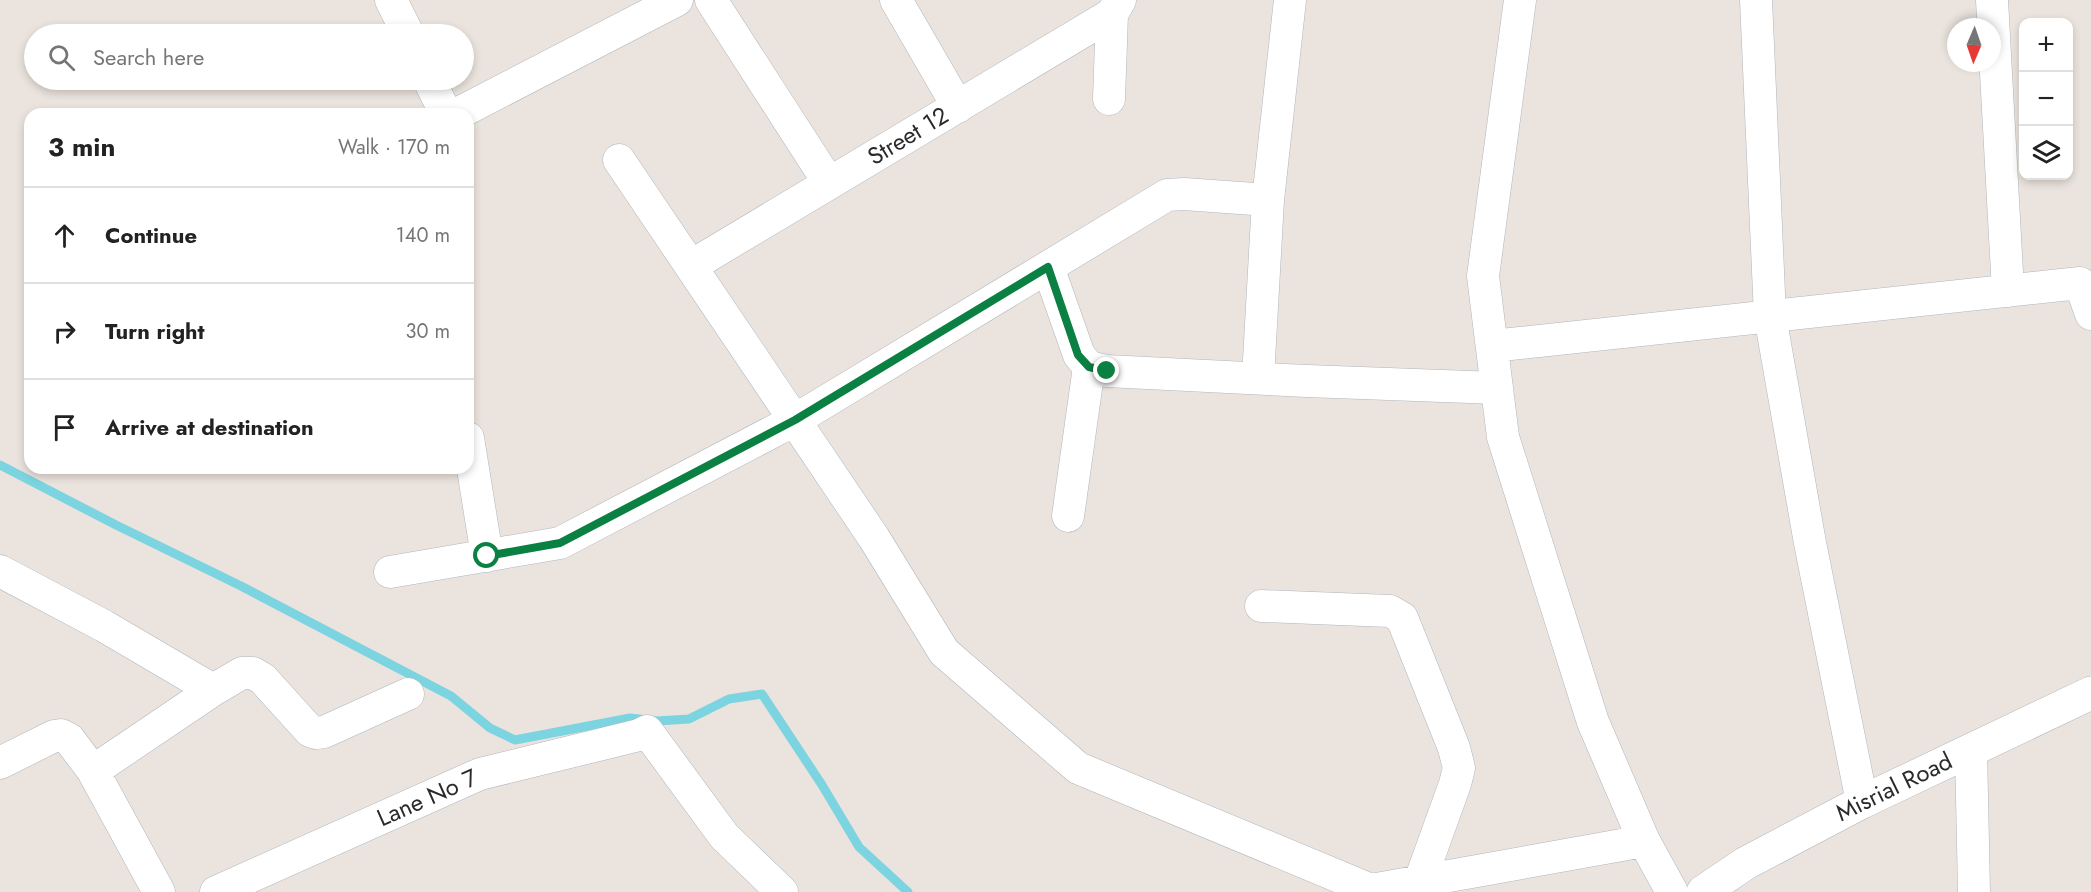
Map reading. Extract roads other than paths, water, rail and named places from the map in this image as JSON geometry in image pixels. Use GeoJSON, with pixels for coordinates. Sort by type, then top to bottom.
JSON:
{"type":"FeatureCollection","features":[{"type":"Feature","properties":{"kind":"main road","name":"Misrial Road"},"geometry":{"type":"LineString","coordinates":[[1703,892],[1746,863],[1862,802],[2091,693]]}},
{"type":"Feature","properties":{"kind":"street"},"geometry":{"type":"LineString","coordinates":[[391,0],[403,24]]}},
{"type":"Feature","properties":{"kind":"street"},"geometry":{"type":"LineString","coordinates":[[469,108],[677,0]]}},
{"type":"Feature","properties":{"kind":"street"},"geometry":{"type":"LineString","coordinates":[[711,0],[829,183]]}},
{"type":"Feature","properties":{"kind":"street"},"geometry":{"type":"LineString","coordinates":[[896,0],[958,106]]}},
{"type":"Feature","properties":{"kind":"street"},"geometry":{"type":"LineString","coordinates":[[1258,378],[1268,200],[1290,0]]}},
{"type":"Feature","properties":{"kind":"street"},"geometry":{"type":"LineString","coordinates":[[1520,0],[1483,276],[1503,437],[1593,722],[1644,841],[1671,892]]}},
{"type":"Feature","properties":{"kind":"street"},"geometry":{"type":"LineString","coordinates":[[1756,0],[1770,316],[1810,543],[1862,802]]}},
{"type":"Feature","properties":{"kind":"street"},"geometry":{"type":"LineString","coordinates":[[1992,0],[2008,291]]}},
{"type":"Feature","properties":{"kind":"street"},"geometry":{"type":"LineString","coordinates":[[1109,99],[1116,7]]}},
{"type":"Feature","properties":{"kind":"street","name":"Street 12"},"geometry":{"type":"LineString","coordinates":[[691,266],[958,106],[1116,7]]}},
{"type":"Feature","properties":{"kind":"street"},"geometry":{"type":"LineString","coordinates":[[434,90],[443,108]]}},
{"type":"Feature","properties":{"kind":"street"},"geometry":{"type":"LineString","coordinates":[[619,160],[874,538],[944,652],[1078,768],[1371,890],[1644,841]]}},
{"type":"Feature","properties":{"kind":"street"},"geometry":{"type":"LineString","coordinates":[[390,572],[560,543],[795,420],[1167,195],[1184,194],[1268,200]]}},
{"type":"Feature","properties":{"kind":"street"},"geometry":{"type":"LineString","coordinates":[[1048,267],[1078,355],[1089,367],[1107,371],[1497,388]]}},
{"type":"Feature","properties":{"kind":"street"},"geometry":{"type":"LineString","coordinates":[[1492,346],[2080,283],[2091,314]]}},
{"type":"Feature","properties":{"kind":"street"},"geometry":{"type":"LineString","coordinates":[[1068,516],[1089,367]]}},
{"type":"Feature","properties":{"kind":"street"},"geometry":{"type":"LineString","coordinates":[[474,474],[487,556]]}},
{"type":"Feature","properties":{"kind":"street"},"geometry":{"type":"LineString","coordinates":[[0,571],[104,626],[213,690]]}},
{"type":"Feature","properties":{"kind":"street"},"geometry":{"type":"LineString","coordinates":[[1261,606],[1390,611],[1402,618],[1454,748],[1459,768],[1420,881]]}},
{"type":"Feature","properties":{"kind":"street"},"geometry":{"type":"LineString","coordinates":[[93,771],[242,673],[253,673],[263,679],[310,731],[316,733],[324,732],[408,694]]}},
{"type":"Feature","properties":{"kind":"street","name":"Lane No 7"},"geometry":{"type":"LineString","coordinates":[[216,892],[480,774],[639,735],[647,731],[724,836],[782,892]]}},
{"type":"Feature","properties":{"kind":"street"},"geometry":{"type":"LineString","coordinates":[[0,763],[54,736],[60,735],[69,739],[93,771],[159,892]]}},
{"type":"Feature","properties":{"kind":"street"},"geometry":{"type":"LineString","coordinates":[[1971,750],[1974,892]]}},
{"type":"Feature","properties":{"kind":"waterway"},"geometry":{"type":"LineString","coordinates":[[0,465],[241,586],[451,696],[490,728],[515,740],[630,718],[657,721],[689,719],[729,699],[762,694],[822,785],[859,847],[908,892]]}}]}
